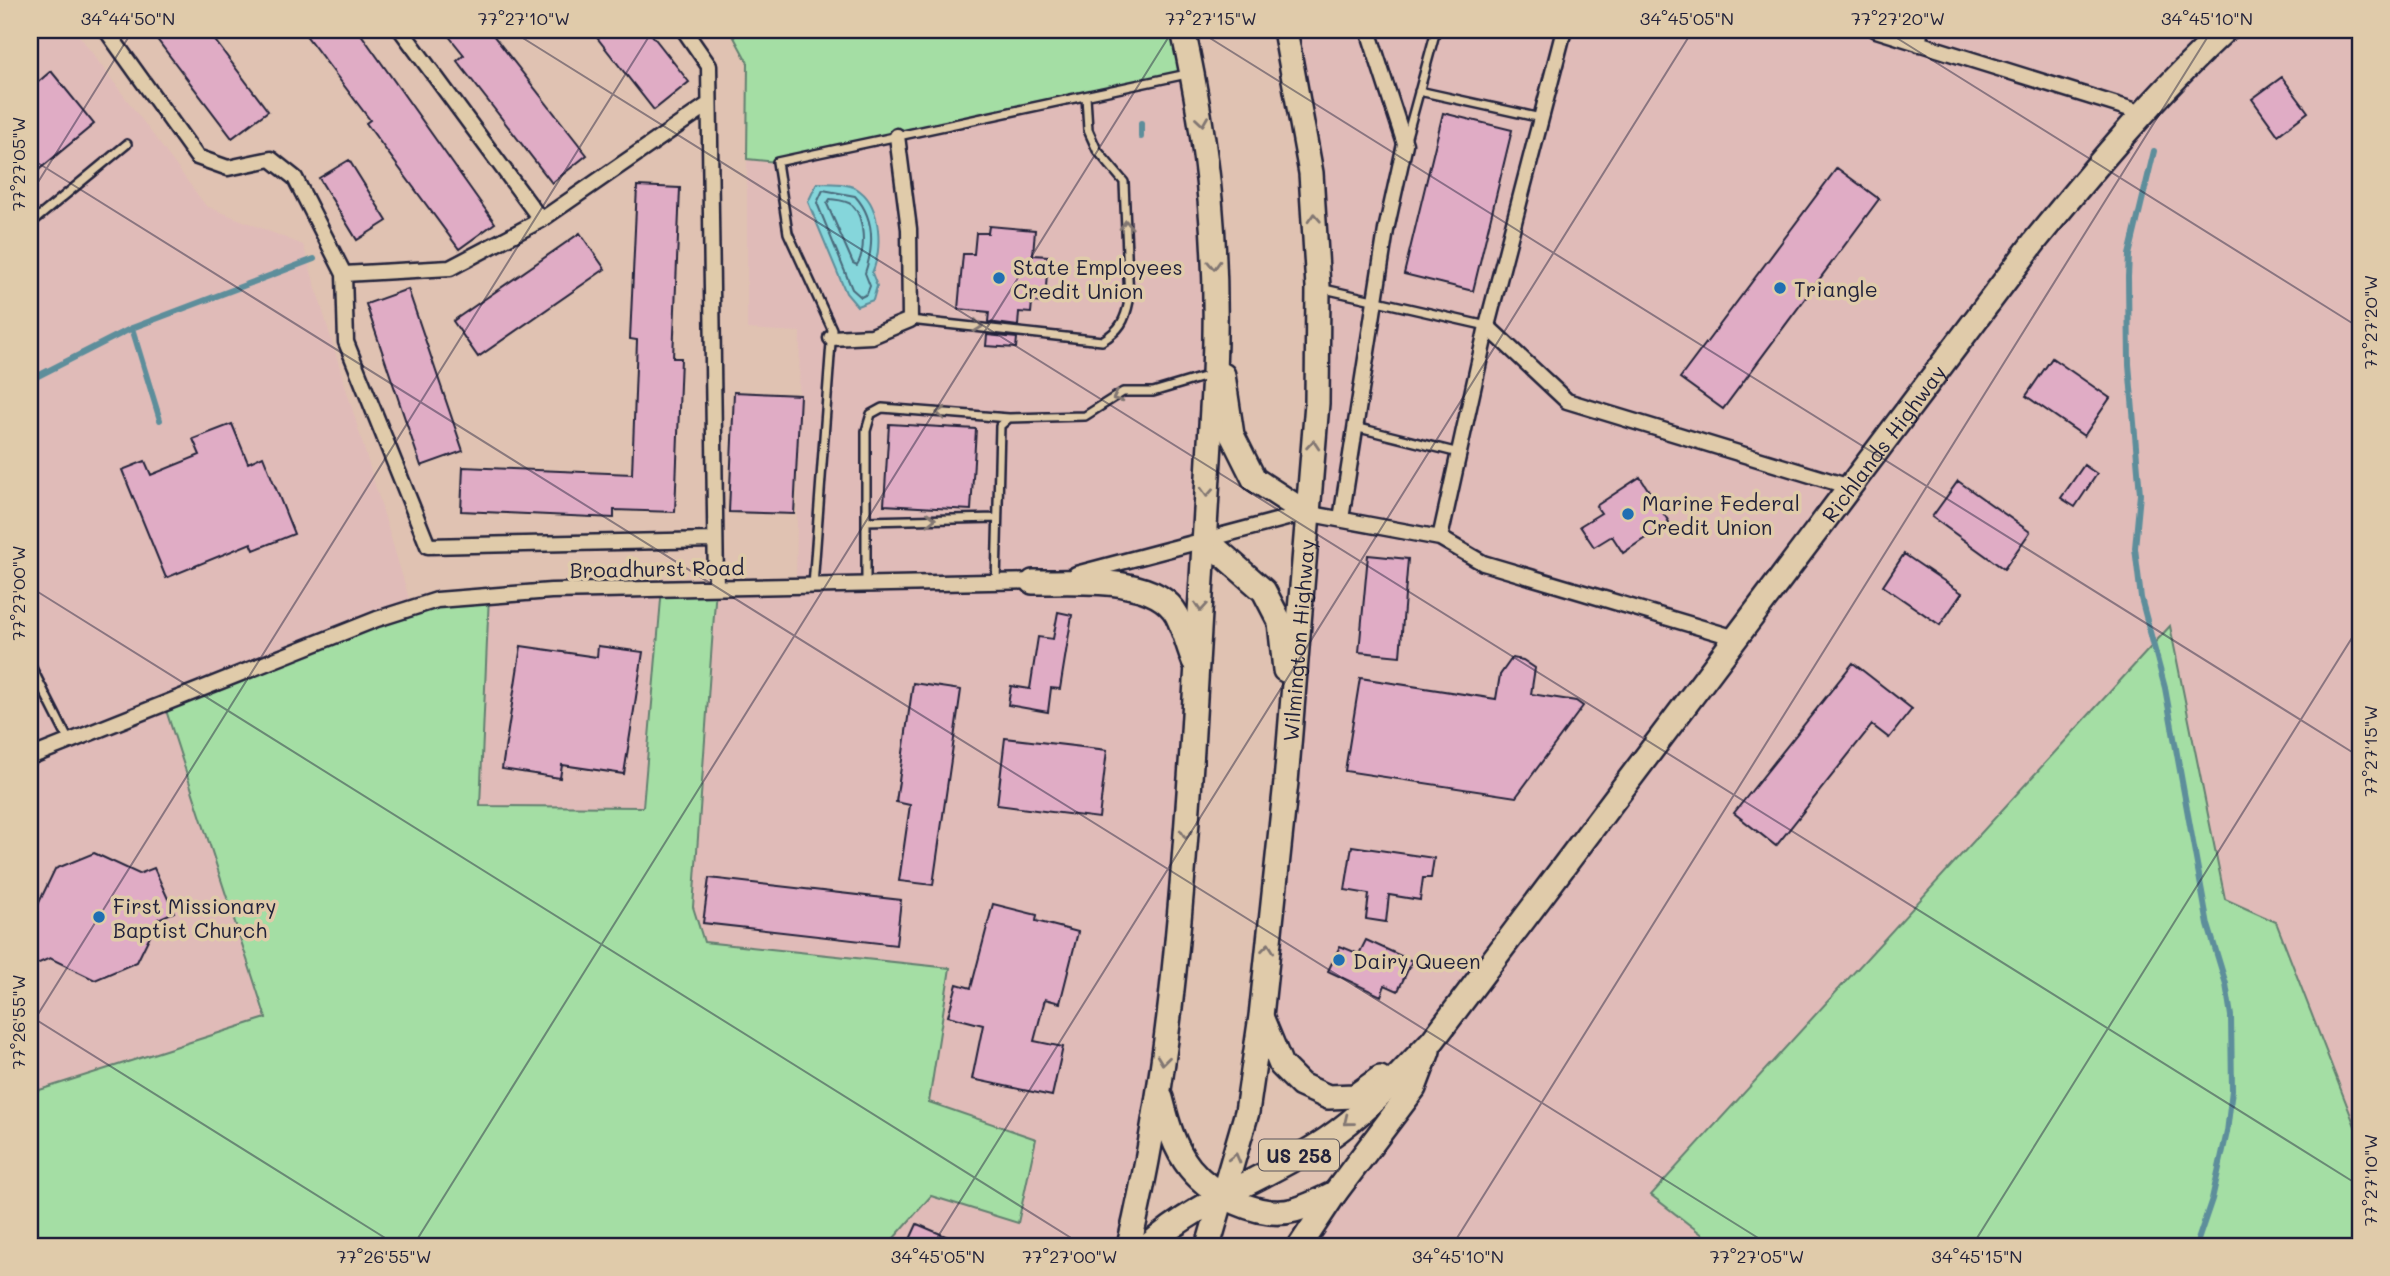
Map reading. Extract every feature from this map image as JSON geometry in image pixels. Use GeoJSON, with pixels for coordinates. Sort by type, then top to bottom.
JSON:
{"type":"FeatureCollection","features":[{"type":"Feature","properties":{"kind":"main road"},"geometry":{"type":"LineString","coordinates":[[1129,1246],[1160,1091],[1184,858],[1214,374],[1216,323],[1212,197],[1183,30]]}},
{"type":"Feature","properties":{"kind":"main road","name":"Wilmington Highway"},"geometry":{"type":"LineString","coordinates":[[1208,1246],[1225,1196],[1247,1112],[1261,1016],[1292,725],[1317,403],[1318,287],[1311,173],[1285,30]]}},
{"type":"Feature","properties":{"kind":"main road","name":"Richlands Highway"},"geometry":{"type":"LineString","coordinates":[[1148,1246],[1191,1211],[1225,1196],[1328,1138],[1377,1098],[1433,1040],[2035,241],[2143,113],[2225,30]]}},
{"type":"Feature","properties":{"kind":"main road"},"geometry":{"type":"LineString","coordinates":[[1216,323],[1232,435],[1254,479],[1307,513]]}},
{"type":"Feature","properties":{"kind":"main road"},"geometry":{"type":"LineString","coordinates":[[1205,539],[1264,590],[1280,622],[1292,725]]}},
{"type":"Feature","properties":{"kind":"main road"},"geometry":{"type":"LineString","coordinates":[[1033,582],[1116,583],[1152,592],[1176,612],[1197,668]]}},
{"type":"Feature","properties":{"kind":"main road"},"geometry":{"type":"LineString","coordinates":[[1261,1016],[1281,1065],[1301,1085],[1328,1097],[1355,1096],[1433,1040]]}},
{"type":"Feature","properties":{"kind":"main road","name":"Richlands Highway"},"geometry":{"type":"LineString","coordinates":[[1300,1246],[1335,1193],[1414,1088],[1433,1040]]}},
{"type":"Feature","properties":{"kind":"main road"},"geometry":{"type":"LineString","coordinates":[[1160,1091],[1170,1132],[1190,1168],[1225,1196],[1255,1211],[1293,1211],[1335,1193]]}},
{"type":"Feature","properties":{"kind":"street"},"geometry":{"type":"LineString","coordinates":[[106,30],[197,157],[228,168],[271,159],[295,178],[344,274],[345,342],[428,546],[715,540]]}},
{"type":"Feature","properties":{"kind":"street"},"geometry":{"type":"LineString","coordinates":[[401,30],[541,220]]}},
{"type":"Feature","properties":{"kind":"street"},"geometry":{"type":"LineString","coordinates":[[684,30],[709,66],[716,587]]}},
{"type":"Feature","properties":{"kind":"street"},"geometry":{"type":"LineString","coordinates":[[1340,519],[1375,298],[1405,144],[1368,30]]}},
{"type":"Feature","properties":{"kind":"street"},"geometry":{"type":"LineString","coordinates":[[1440,538],[1487,326],[1563,30]]}},
{"type":"Feature","properties":{"kind":"street"},"geometry":{"type":"LineString","coordinates":[[1876,30],[1920,37],[2143,113]]}},
{"type":"Feature","properties":{"kind":"street"},"geometry":{"type":"LineString","coordinates":[[344,274],[450,268],[541,220],[709,104]]}},
{"type":"Feature","properties":{"kind":"street"},"geometry":{"type":"LineString","coordinates":[[831,338],[872,336],[911,320],[909,229],[897,136]]}},
{"type":"Feature","properties":{"kind":"street"},"geometry":{"type":"LineString","coordinates":[[1487,326],[1567,401],[1850,488]]}},
{"type":"Feature","properties":{"kind":"street"},"geometry":{"type":"LineString","coordinates":[[1307,513],[1440,538],[1483,563],[1736,638]]}},
{"type":"Feature","properties":{"kind":"street","name":"Broadhurst Road"},"geometry":{"type":"LineString","coordinates":[[31,754],[377,619],[437,600],[489,594],[716,587],[1033,582],[1100,569],[1307,513]]}},
{"type":"Feature","properties":{"kind":"lane"},"geometry":{"type":"LineString","coordinates":[[1405,144],[1436,30]]}},
{"type":"Feature","properties":{"kind":"lane"},"geometry":{"type":"LineString","coordinates":[[813,586],[832,329],[788,233],[778,162],[1192,73]]}},
{"type":"Feature","properties":{"kind":"lane"},"geometry":{"type":"LineString","coordinates":[[1419,92],[1541,118]]}},
{"type":"Feature","properties":{"kind":"lane"},"geometry":{"type":"LineString","coordinates":[[911,320],[1102,341],[1117,333],[1125,320],[1129,301],[1124,182],[1097,150],[1088,130],[1086,96]]}},
{"type":"Feature","properties":{"kind":"lane"},"geometry":{"type":"LineString","coordinates":[[30,224],[127,144]]}},
{"type":"Feature","properties":{"kind":"lane"},"geometry":{"type":"LineString","coordinates":[[1318,287],[1487,326]]}},
{"type":"Feature","properties":{"kind":"lane"},"geometry":{"type":"LineString","coordinates":[[866,585],[866,431],[871,414],[882,408],[1009,418],[1085,416],[1123,392],[1153,392],[1214,374]]}},
{"type":"Feature","properties":{"kind":"lane"},"geometry":{"type":"LineString","coordinates":[[996,583],[1000,426],[1009,418]]}},
{"type":"Feature","properties":{"kind":"lane"},"geometry":{"type":"LineString","coordinates":[[1355,427],[1458,453]]}},
{"type":"Feature","properties":{"kind":"lane"},"geometry":{"type":"LineString","coordinates":[[866,521],[997,518]]}},
{"type":"Feature","properties":{"kind":"lane"},"geometry":{"type":"LineString","coordinates":[[30,664],[69,741]]}},
{"type":"Feature","properties":{"kind":"shaded area"},"geometry":{"type":"Polygon","coordinates":[[[30,30],[75,30],[206,206],[303,245],[412,608],[164,704],[266,1018],[30,1093],[30,30]]]}},
{"type":"Feature","properties":{"kind":"shaded area"},"geometry":{"type":"Polygon","coordinates":[[[1285,30],[2360,30],[2360,1139],[2276,922],[2225,899],[2170,626],[1652,1195],[1717,1246],[1300,1246],[1414,1088],[1355,1096],[1301,1085],[1261,1016],[1318,287],[1285,30]]]}},
{"type":"Feature","properties":{"kind":"shaded area"},"geometry":{"type":"Polygon","coordinates":[[[1192,73],[1212,197],[1186,832],[1129,1246],[887,1246],[931,1196],[1018,1222],[1036,1139],[928,1102],[950,968],[705,942],[693,907],[716,587],[796,585],[800,332],[747,329],[747,159],[778,162],[1192,73]]]}},
{"type":"Feature","properties":{"kind":"shaded area"},"geometry":{"type":"Polygon","coordinates":[[[662,588],[643,807],[480,806],[489,594],[662,588]]]}},
{"type":"Feature","properties":{"kind":"green space"},"geometry":{"type":"Polygon","coordinates":[[[730,30],[1183,30],[1192,73],[777,162],[747,159],[748,63],[730,30]]]}},
{"type":"Feature","properties":{"kind":"green space"},"geometry":{"type":"Polygon","coordinates":[[[716,587],[693,907],[704,942],[950,968],[929,1102],[1036,1139],[1018,1223],[931,1196],[887,1246],[30,1246],[30,1093],[266,1018],[164,704],[382,617],[489,594],[480,806],[643,807],[662,588],[716,587]]]}},
{"type":"Feature","properties":{"kind":"green space"},"geometry":{"type":"Polygon","coordinates":[[[2170,626],[2225,899],[2276,922],[2360,1139],[2360,1246],[1717,1246],[1651,1195],[2170,626]]]}},
{"type":"Feature","properties":{"kind":"water"},"geometry":{"type":"Polygon","coordinates":[[[817,183],[856,188],[873,208],[878,242],[872,273],[877,286],[873,300],[857,306],[846,293],[808,202],[817,183]]]}},
{"type":"Feature","properties":{"kind":"building"},"geometry":{"type":"Polygon","coordinates":[[[150,30],[207,30],[268,111],[232,138],[150,30]]]}},
{"type":"Feature","properties":{"kind":"building"},"geometry":{"type":"Polygon","coordinates":[[[302,30],[358,30],[495,223],[459,249],[366,123],[370,120],[302,30]]]}},
{"type":"Feature","properties":{"kind":"building"},"geometry":{"type":"Polygon","coordinates":[[[444,30],[489,30],[587,155],[552,183],[457,61],[464,55],[444,30]]]}},
{"type":"Feature","properties":{"kind":"building"},"geometry":{"type":"Polygon","coordinates":[[[591,30],[648,30],[689,82],[654,110],[591,30]]]}},
{"type":"Feature","properties":{"kind":"building"},"geometry":{"type":"Polygon","coordinates":[[[51,71],[94,124],[30,177],[30,89],[51,71]]]}},
{"type":"Feature","properties":{"kind":"building"},"geometry":{"type":"Polygon","coordinates":[[[2282,77],[2308,112],[2278,135],[2252,99],[2282,77]]]}},
{"type":"Feature","properties":{"kind":"building"},"geometry":{"type":"Polygon","coordinates":[[[1443,113],[1512,130],[1473,291],[1404,274],[1443,113]]]}},
{"type":"Feature","properties":{"kind":"building"},"geometry":{"type":"Polygon","coordinates":[[[349,160],[387,221],[357,240],[319,178],[349,160]]]}},
{"type":"Feature","properties":{"kind":"building","name":"Triangle"},"geometry":{"type":"Polygon","coordinates":[[[1837,168],[1879,199],[1723,409],[1680,378],[1837,168]]]}},
{"type":"Feature","properties":{"kind":"building"},"geometry":{"type":"Polygon","coordinates":[[[637,186],[680,188],[673,358],[681,358],[675,512],[614,510],[614,518],[461,511],[463,467],[632,474],[637,340],[630,339],[637,186]]]}},
{"type":"Feature","properties":{"kind":"building"},"geometry":{"type":"Polygon","coordinates":[[[989,226],[1035,230],[1033,255],[1048,256],[1045,303],[1032,302],[1031,313],[1019,312],[1018,326],[988,322],[989,312],[958,309],[963,254],[974,254],[976,233],[988,233],[989,226]]]}},
{"type":"Feature","properties":{"kind":"building"},"geometry":{"type":"Polygon","coordinates":[[[580,233],[605,269],[478,357],[453,321],[580,233]]]}},
{"type":"Feature","properties":{"kind":"building"},"geometry":{"type":"Polygon","coordinates":[[[408,289],[463,451],[421,466],[366,304],[408,289]]]}},
{"type":"Feature","properties":{"kind":"building"},"geometry":{"type":"Polygon","coordinates":[[[987,335],[1017,338],[1016,348],[986,346],[987,335]]]}},
{"type":"Feature","properties":{"kind":"building"},"geometry":{"type":"Polygon","coordinates":[[[2052,358],[2110,398],[2084,436],[2026,396],[2052,358]]]}},
{"type":"Feature","properties":{"kind":"building"},"geometry":{"type":"Polygon","coordinates":[[[734,392],[800,395],[794,514],[729,512],[734,392]]]}},
{"type":"Feature","properties":{"kind":"building"},"geometry":{"type":"Polygon","coordinates":[[[232,424],[248,463],[263,456],[294,534],[254,550],[251,543],[166,578],[122,470],[145,461],[151,475],[200,455],[193,439],[232,424]]]}},
{"type":"Feature","properties":{"kind":"building"},"geometry":{"type":"Polygon","coordinates":[[[889,424],[976,429],[971,510],[884,505],[889,424]]]}},
{"type":"Feature","properties":{"kind":"building"},"geometry":{"type":"Polygon","coordinates":[[[2084,465],[2097,474],[2075,507],[2061,498],[2084,465]]]}},
{"type":"Feature","properties":{"kind":"building"},"geometry":{"type":"Polygon","coordinates":[[[1640,477],[1669,522],[1623,553],[1612,536],[1594,547],[1580,526],[1601,513],[1596,506],[1640,477]]]}},
{"type":"Feature","properties":{"kind":"building"},"geometry":{"type":"Polygon","coordinates":[[[1958,481],[2030,532],[2004,569],[1932,517],[1958,481]]]}},
{"type":"Feature","properties":{"kind":"building"},"geometry":{"type":"Polygon","coordinates":[[[1904,554],[1962,593],[1940,625],[1883,586],[1904,554]]]}},
{"type":"Feature","properties":{"kind":"building"},"geometry":{"type":"Polygon","coordinates":[[[1368,555],[1408,559],[1400,656],[1359,652],[1368,555]]]}},
{"type":"Feature","properties":{"kind":"building"},"geometry":{"type":"Polygon","coordinates":[[[1058,612],[1072,615],[1060,689],[1051,688],[1048,712],[1008,705],[1011,686],[1030,689],[1038,637],[1053,639],[1058,612]]]}},
{"type":"Feature","properties":{"kind":"building"},"geometry":{"type":"Polygon","coordinates":[[[521,646],[597,657],[598,646],[643,652],[624,774],[562,765],[560,778],[502,769],[521,646]]]}},
{"type":"Feature","properties":{"kind":"building"},"geometry":{"type":"Polygon","coordinates":[[[1512,658],[1523,660],[1535,668],[1531,694],[1576,701],[1583,706],[1516,797],[1345,771],[1360,678],[1496,699],[1500,675],[1512,658]]]}},
{"type":"Feature","properties":{"kind":"building"},"geometry":{"type":"Polygon","coordinates":[[[1853,663],[1912,709],[1889,738],[1872,725],[1776,846],[1734,813],[1853,663]]]}},
{"type":"Feature","properties":{"kind":"building"},"geometry":{"type":"Polygon","coordinates":[[[913,683],[961,690],[933,885],[899,881],[910,805],[896,802],[913,683]]]}},
{"type":"Feature","properties":{"kind":"building"},"geometry":{"type":"Polygon","coordinates":[[[1005,738],[1107,750],[1099,818],[997,805],[1005,738]]]}},
{"type":"Feature","properties":{"kind":"building"},"geometry":{"type":"Polygon","coordinates":[[[1352,846],[1434,858],[1431,878],[1423,878],[1420,900],[1389,895],[1386,922],[1366,919],[1369,894],[1345,890],[1352,846]]]}},
{"type":"Feature","properties":{"kind":"building"},"geometry":{"type":"Polygon","coordinates":[[[94,853],[139,874],[154,868],[174,912],[158,919],[137,962],[95,980],[50,958],[30,967],[30,913],[35,911],[55,869],[94,853]]]}},
{"type":"Feature","properties":{"kind":"building"},"geometry":{"type":"Polygon","coordinates":[[[709,878],[901,900],[896,945],[703,923],[709,878]]]}},
{"type":"Feature","properties":{"kind":"building"},"geometry":{"type":"Polygon","coordinates":[[[993,904],[1037,915],[1036,921],[1078,932],[1060,1003],[1045,999],[1034,1041],[1063,1047],[1052,1096],[972,1079],[983,1025],[948,1016],[957,984],[971,988],[993,904]]]}},
{"type":"Feature","properties":{"kind":"building"},"geometry":{"type":"Polygon","coordinates":[[[1366,940],[1412,961],[1398,991],[1385,985],[1381,996],[1328,971],[1340,946],[1359,954],[1366,940]]]}},
{"type":"Feature","properties":{"kind":"building"},"geometry":{"type":"Polygon","coordinates":[[[917,1224],[969,1246],[907,1246],[917,1224]]]}},
{"type":"Feature","properties":{"kind":"waterway"},"geometry":{"type":"LineString","coordinates":[[1141,123],[1141,137]]}},
{"type":"Feature","properties":{"kind":"waterway"},"geometry":{"type":"LineString","coordinates":[[2154,151],[2129,255],[2129,364],[2140,494],[2135,548],[2141,598],[2165,688],[2208,925],[2226,984],[2231,1016],[2232,1090],[2227,1132],[2212,1199],[2196,1246]]}},
{"type":"Feature","properties":{"kind":"waterway"},"geometry":{"type":"LineString","coordinates":[[30,380],[132,328],[314,259]]}},
{"type":"Feature","properties":{"kind":"waterway"},"geometry":{"type":"LineString","coordinates":[[132,328],[160,420]]}},
{"type":"Feature","properties":{"kind":"place","name":"State Employees Credit Union"},"geometry":{"type":"Point","coordinates":[999,278]}},
{"type":"Feature","properties":{"kind":"place","name":"Triangle"},"geometry":{"type":"Point","coordinates":[1780,288]}},
{"type":"Feature","properties":{"kind":"place","name":"Marine Federal Credit Union"},"geometry":{"type":"Point","coordinates":[1628,514]}},
{"type":"Feature","properties":{"kind":"place","name":"First Missionary Baptist Church"},"geometry":{"type":"Point","coordinates":[99,917]}},
{"type":"Feature","properties":{"kind":"place","name":"Dairy Queen"},"geometry":{"type":"Point","coordinates":[1339,960]}}]}
